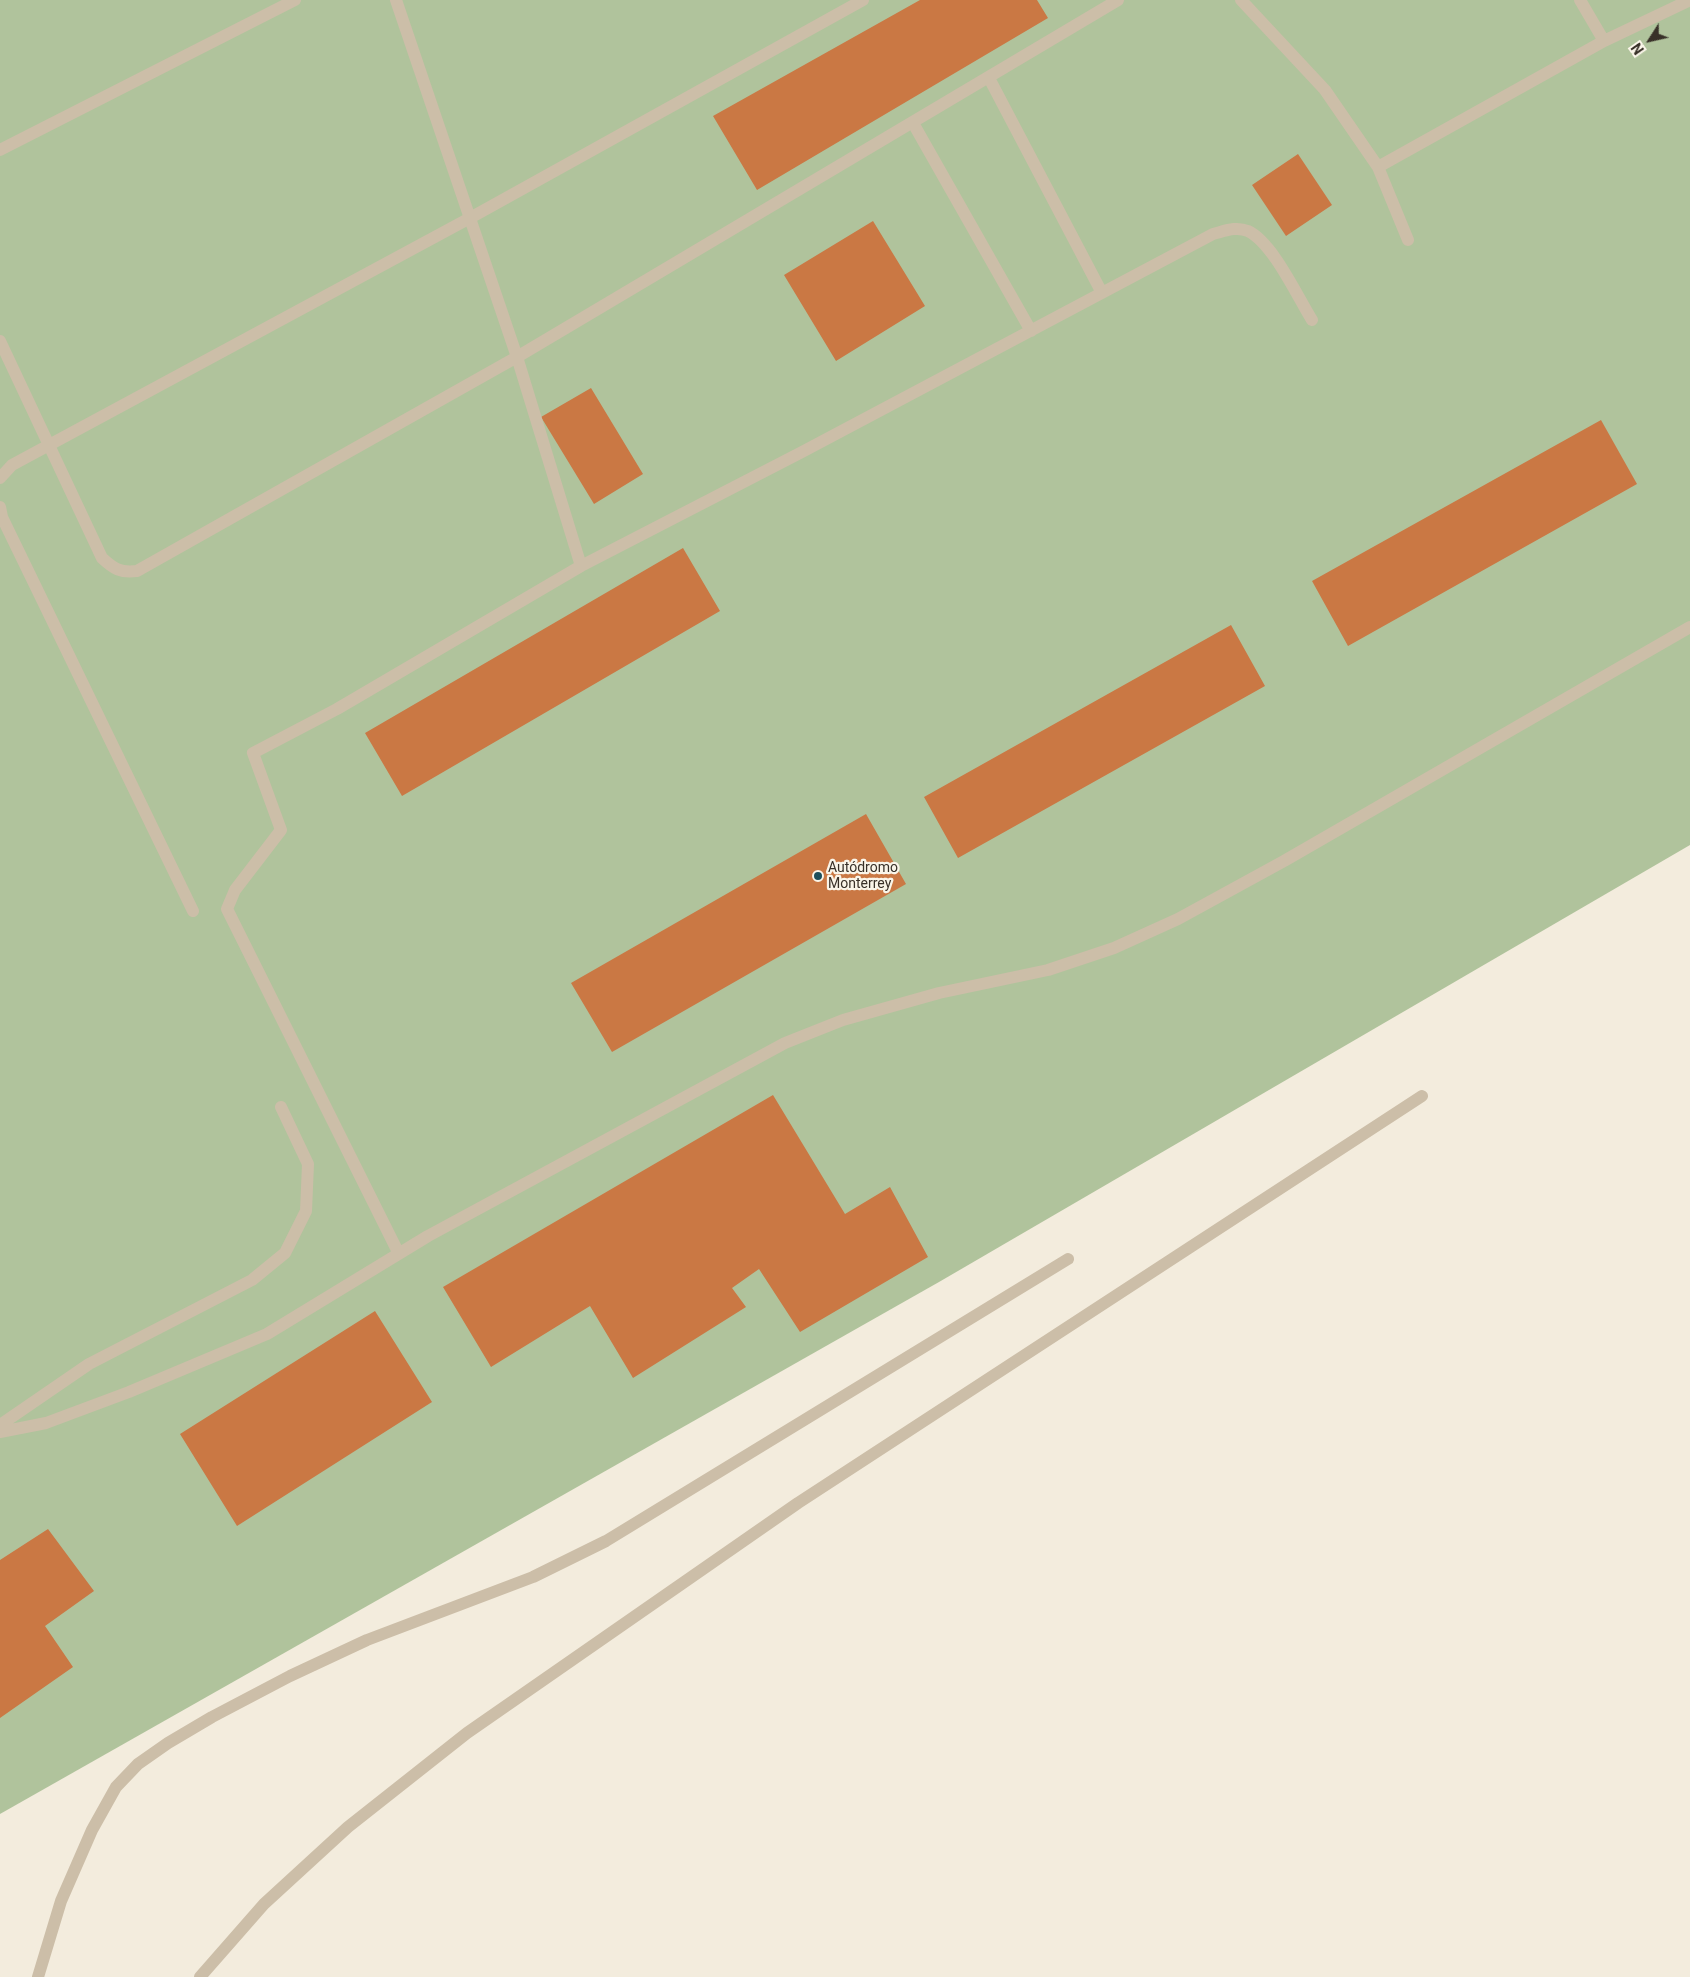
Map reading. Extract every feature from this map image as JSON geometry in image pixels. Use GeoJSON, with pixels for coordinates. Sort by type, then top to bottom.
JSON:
{"type":"FeatureCollection","features":[{"type":"Feature","properties":{"kind":"lane"},"geometry":{"type":"LineString","coordinates":[[0,150],[295,0]]}},
{"type":"Feature","properties":{"kind":"lane"},"geometry":{"type":"LineString","coordinates":[[396,0],[517,357],[580,566]]}},
{"type":"Feature","properties":{"kind":"lane"},"geometry":{"type":"LineString","coordinates":[[0,478],[12,465],[470,218],[863,0]]}},
{"type":"Feature","properties":{"kind":"lane"},"geometry":{"type":"LineString","coordinates":[[0,341],[102,558],[114,569],[124,573],[136,571],[517,357],[1118,0]]}},
{"type":"Feature","properties":{"kind":"lane"},"geometry":{"type":"LineString","coordinates":[[1241,0],[1325,90],[1378,167],[1408,240]]}},
{"type":"Feature","properties":{"kind":"lane"},"geometry":{"type":"LineString","coordinates":[[1580,0],[1604,41]]}},
{"type":"Feature","properties":{"kind":"lane"},"geometry":{"type":"LineString","coordinates":[[1378,167],[1604,41],[1690,0]]}},
{"type":"Feature","properties":{"kind":"lane"},"geometry":{"type":"LineString","coordinates":[[988,78],[1102,293]]}},
{"type":"Feature","properties":{"kind":"lane"},"geometry":{"type":"LineString","coordinates":[[913,123],[1031,331]]}},
{"type":"Feature","properties":{"kind":"lane"},"geometry":{"type":"LineString","coordinates":[[399,1254],[226,909],[235,890],[281,830],[253,753],[337,708],[580,566],[1214,234],[1232,228],[1247,230],[1257,237],[1271,253],[1312,320]]}},
{"type":"Feature","properties":{"kind":"lane"},"geometry":{"type":"LineString","coordinates":[[0,507],[2,517],[192,911]]}},
{"type":"Feature","properties":{"kind":"lane"},"geometry":{"type":"LineString","coordinates":[[0,1432],[46,1423],[129,1392],[267,1334],[399,1254],[785,1043],[843,1020],[939,993],[1048,970],[1114,948],[1178,919],[1292,856],[1690,627]]}},
{"type":"Feature","properties":{"kind":"lane"},"geometry":{"type":"LineString","coordinates":[[200,1977],[264,1904],[348,1827],[467,1733],[798,1503],[1422,1096]]}},
{"type":"Feature","properties":{"kind":"lane"},"geometry":{"type":"LineString","coordinates":[[0,1425],[89,1364],[252,1280],[285,1253],[306,1211],[308,1164],[281,1107]]}},
{"type":"Feature","properties":{"kind":"lane"},"geometry":{"type":"LineString","coordinates":[[38,1977],[61,1901],[92,1830],[116,1787],[138,1764],[160,1748],[212,1717],[367,1640],[533,1577],[606,1541],[1068,1258]]}},
{"type":"Feature","properties":{"kind":"green space","name":"Autódromo Monterrey"},"geometry":{"type":"Polygon","coordinates":[[[0,0],[1690,0],[1690,845],[939,1282],[0,1814],[0,0]]]}},
{"type":"Feature","properties":{"kind":"building"},"geometry":{"type":"Polygon","coordinates":[[[920,0],[1037,0],[1048,18],[757,190],[713,116],[920,0]]]}},
{"type":"Feature","properties":{"kind":"building"},"geometry":{"type":"Polygon","coordinates":[[[1298,154],[1332,205],[1286,236],[1252,185],[1298,154]]]}},
{"type":"Feature","properties":{"kind":"building"},"geometry":{"type":"Polygon","coordinates":[[[873,221],[925,306],[836,361],[784,275],[873,221]]]}},
{"type":"Feature","properties":{"kind":"building"},"geometry":{"type":"Polygon","coordinates":[[[591,388],[643,474],[594,504],[541,417],[591,388]]]}},
{"type":"Feature","properties":{"kind":"building"},"geometry":{"type":"Polygon","coordinates":[[[1601,420],[1637,484],[1348,646],[1312,581],[1601,420]]]}},
{"type":"Feature","properties":{"kind":"building"},"geometry":{"type":"Polygon","coordinates":[[[683,548],[720,611],[402,796],[365,733],[683,548]]]}},
{"type":"Feature","properties":{"kind":"building"},"geometry":{"type":"Polygon","coordinates":[[[1231,625],[1265,686],[958,858],[924,797],[1231,625]]]}},
{"type":"Feature","properties":{"kind":"building"},"geometry":{"type":"Polygon","coordinates":[[[866,814],[906,884],[612,1052],[571,983],[866,814]]]}},
{"type":"Feature","properties":{"kind":"building"},"geometry":{"type":"Polygon","coordinates":[[[773,1095],[845,1214],[890,1187],[928,1257],[800,1332],[759,1269],[732,1288],[746,1307],[633,1378],[590,1306],[491,1367],[443,1287],[773,1095]]]}},
{"type":"Feature","properties":{"kind":"building"},"geometry":{"type":"Polygon","coordinates":[[[375,1311],[432,1402],[237,1526],[180,1434],[375,1311]]]}},
{"type":"Feature","properties":{"kind":"building"},"geometry":{"type":"Polygon","coordinates":[[[48,1529],[94,1591],[45,1626],[73,1667],[0,1718],[0,1560],[48,1529]]]}},
{"type":"Feature","properties":{"kind":"place","name":"Autódromo Monterrey"},"geometry":{"type":"Point","coordinates":[818,876]}}]}
